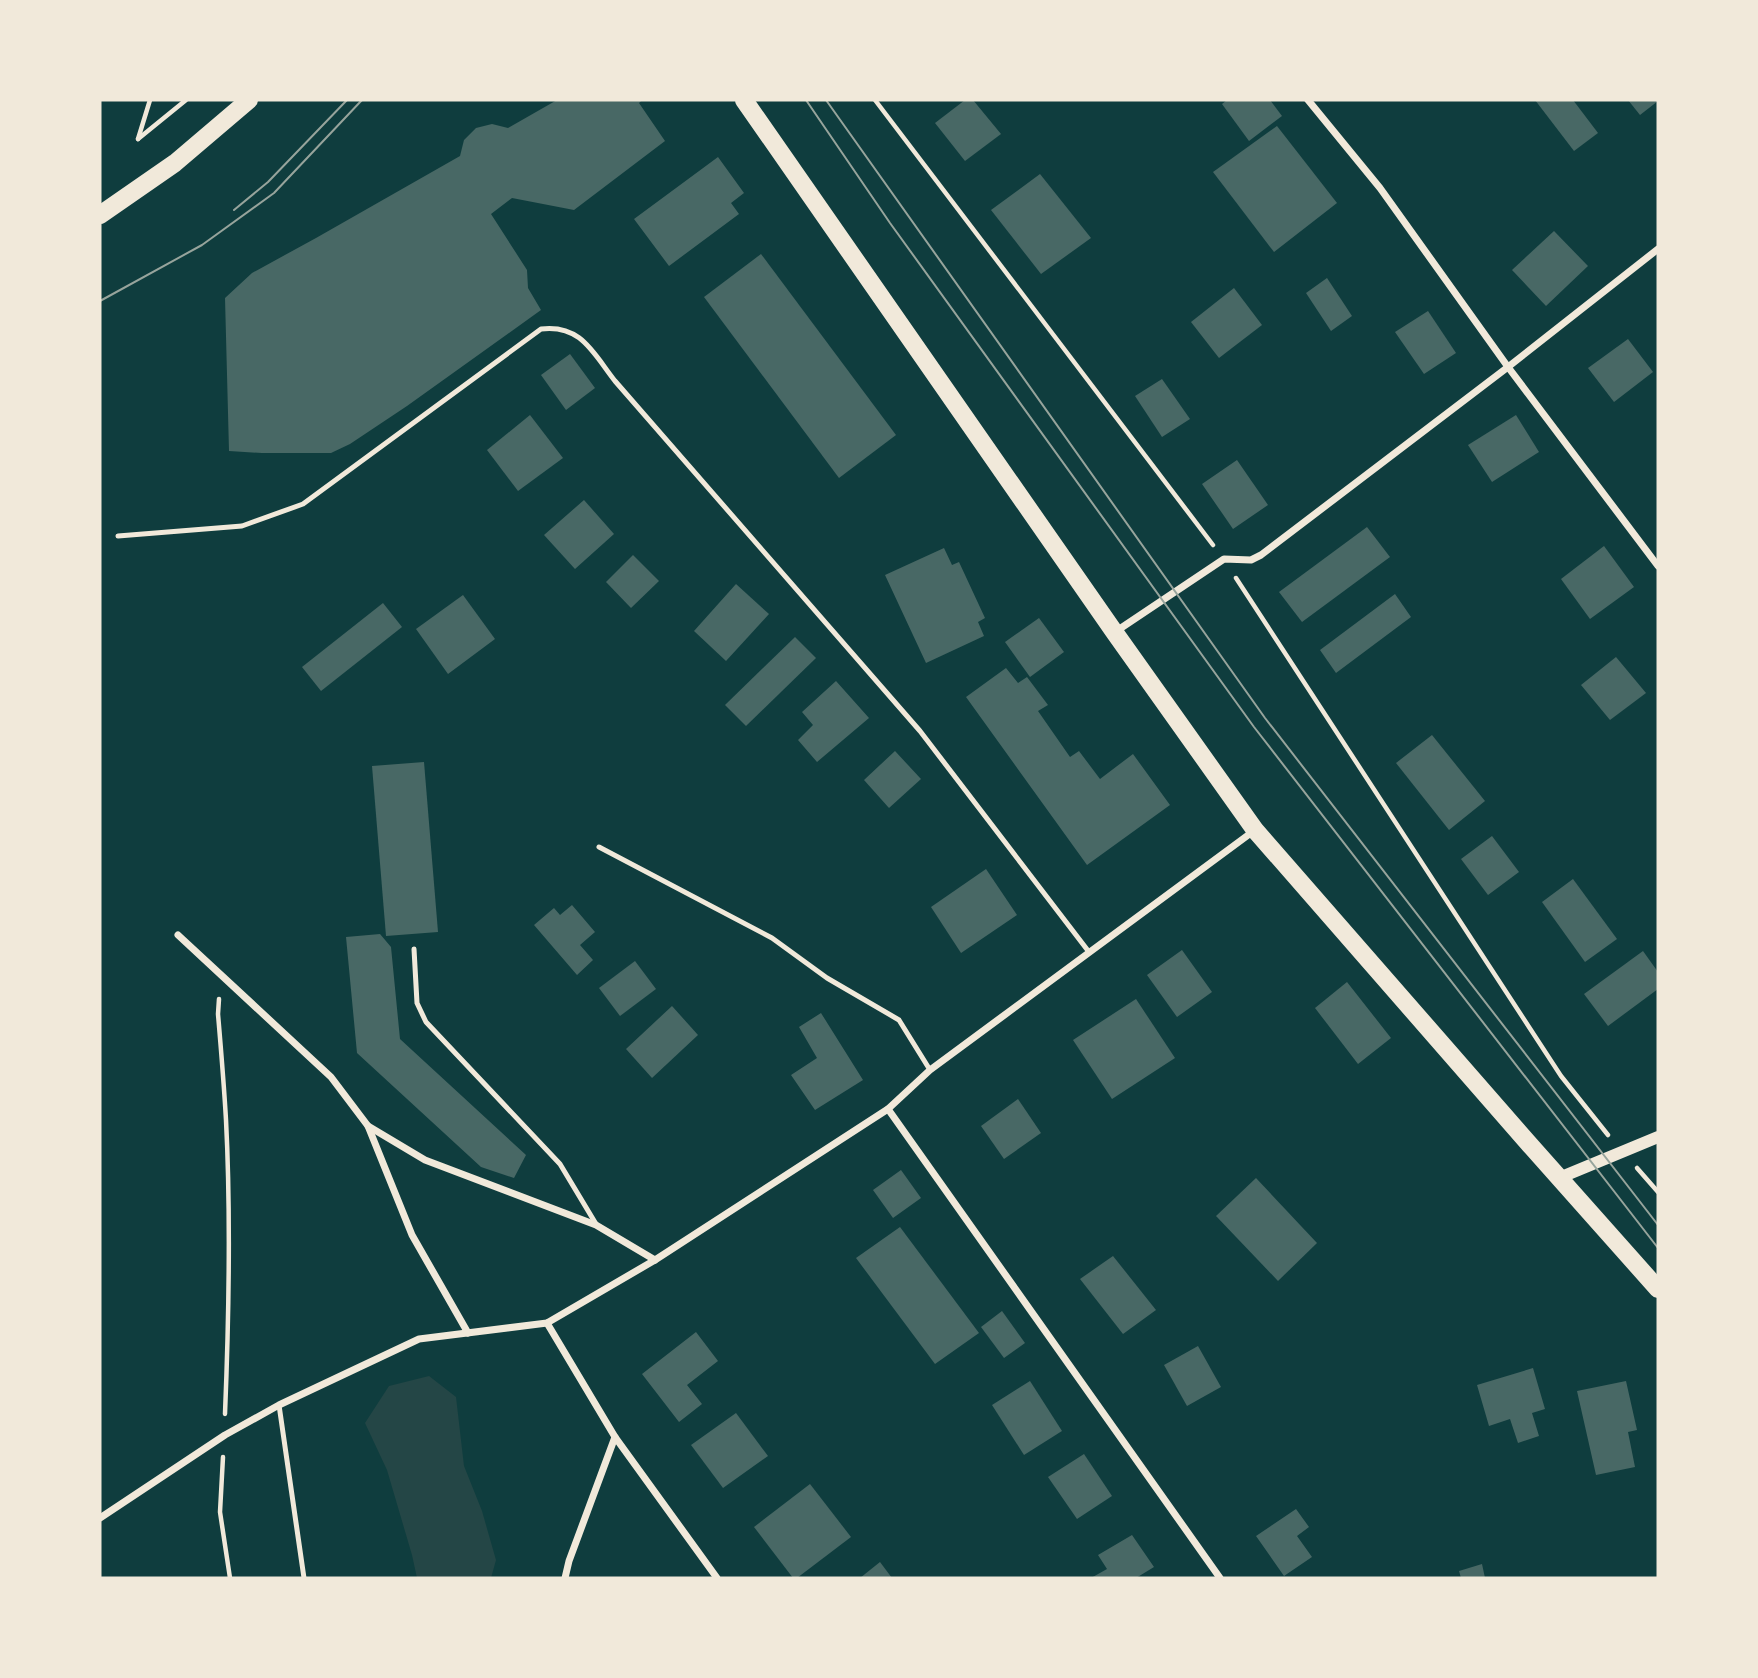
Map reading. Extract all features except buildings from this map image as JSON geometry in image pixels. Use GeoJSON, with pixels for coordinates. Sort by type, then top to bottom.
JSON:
{"type":"FeatureCollection","features":[{"type":"Feature","properties":{"kind":"main road"},"geometry":{"type":"LineString","coordinates":[[100,215],[175,163],[249,100]]}},
{"type":"Feature","properties":{"kind":"main road"},"geometry":{"type":"LineString","coordinates":[[744,100],[1255,830],[1658,1289]]}},
{"type":"Feature","properties":{"kind":"street"},"geometry":{"type":"LineString","coordinates":[[1308,100],[1380,188],[1508,367],[1658,566]]}},
{"type":"Feature","properties":{"kind":"street"},"geometry":{"type":"LineString","coordinates":[[1115,633],[1224,559],[1251,560],[1261,555],[1658,249]]}},
{"type":"Feature","properties":{"kind":"street"},"geometry":{"type":"LineString","coordinates":[[100,1518],[225,1434],[279,1405],[419,1339],[547,1323],[655,1260],[888,1109],[930,1070],[1255,830]]}},
{"type":"Feature","properties":{"kind":"street"},"geometry":{"type":"LineString","coordinates":[[178,935],[331,1077],[368,1126],[412,1235],[468,1333]]}},
{"type":"Feature","properties":{"kind":"street"},"geometry":{"type":"LineString","coordinates":[[888,1109],[1220,1578]]}},
{"type":"Feature","properties":{"kind":"street"},"geometry":{"type":"LineString","coordinates":[[368,1126],[425,1160],[596,1225],[655,1260]]}},
{"type":"Feature","properties":{"kind":"street"},"geometry":{"type":"LineString","coordinates":[[1559,1178],[1658,1137]]}},
{"type":"Feature","properties":{"kind":"street"},"geometry":{"type":"LineString","coordinates":[[547,1323],[615,1437],[717,1578]]}},
{"type":"Feature","properties":{"kind":"street"},"geometry":{"type":"LineString","coordinates":[[565,1578],[615,1437]]}},
{"type":"Feature","properties":{"kind":"lane"},"geometry":{"type":"LineString","coordinates":[[118,536],[242,526],[303,504],[541,329],[565,329],[585,342],[615,381],[920,731],[1088,952]]}},
{"type":"Feature","properties":{"kind":"lane"},"geometry":{"type":"LineString","coordinates":[[599,847],[772,938],[827,978],[899,1020],[930,1070]]}},
{"type":"Feature","properties":{"kind":"lane"},"geometry":{"type":"LineString","coordinates":[[414,949],[417,1003],[426,1022],[560,1164],[596,1225]]}},
{"type":"Feature","properties":{"kind":"lane"},"geometry":{"type":"LineString","coordinates":[[279,1405],[304,1578]]}},
{"type":"Feature","properties":{"kind":"path"},"geometry":{"type":"LineString","coordinates":[[150,100],[138,139],[186,100]]}},
{"type":"Feature","properties":{"kind":"path"},"geometry":{"type":"LineString","coordinates":[[875,100],[1224,559],[1561,1076]]}},
{"type":"Feature","properties":{"kind":"path"},"geometry":{"type":"LineString","coordinates":[[219,974],[218,1014],[226,1122],[229,1316],[220,1512],[230,1578]]}},
{"type":"Feature","properties":{"kind":"shaded area"},"geometry":{"type":"Polygon","coordinates":[[[429,1376],[456,1397],[464,1466],[482,1511],[496,1560],[491,1578],[417,1578],[387,1470],[365,1423],[389,1386],[429,1376]]]}},
{"type":"Feature","properties":{"kind":"tram line"},"geometry":{"type":"LineString","coordinates":[[234,210],[268,182],[347,100]]}},
{"type":"Feature","properties":{"kind":"tram line"},"geometry":{"type":"LineString","coordinates":[[100,301],[202,245],[274,193],[362,100]]}},
{"type":"Feature","properties":{"kind":"tram line"},"geometry":{"type":"LineString","coordinates":[[806,100],[890,223],[1254,727],[1658,1248]]}},
{"type":"Feature","properties":{"kind":"tram line"},"geometry":{"type":"LineString","coordinates":[[826,100],[1265,718],[1658,1225]]}}]}
